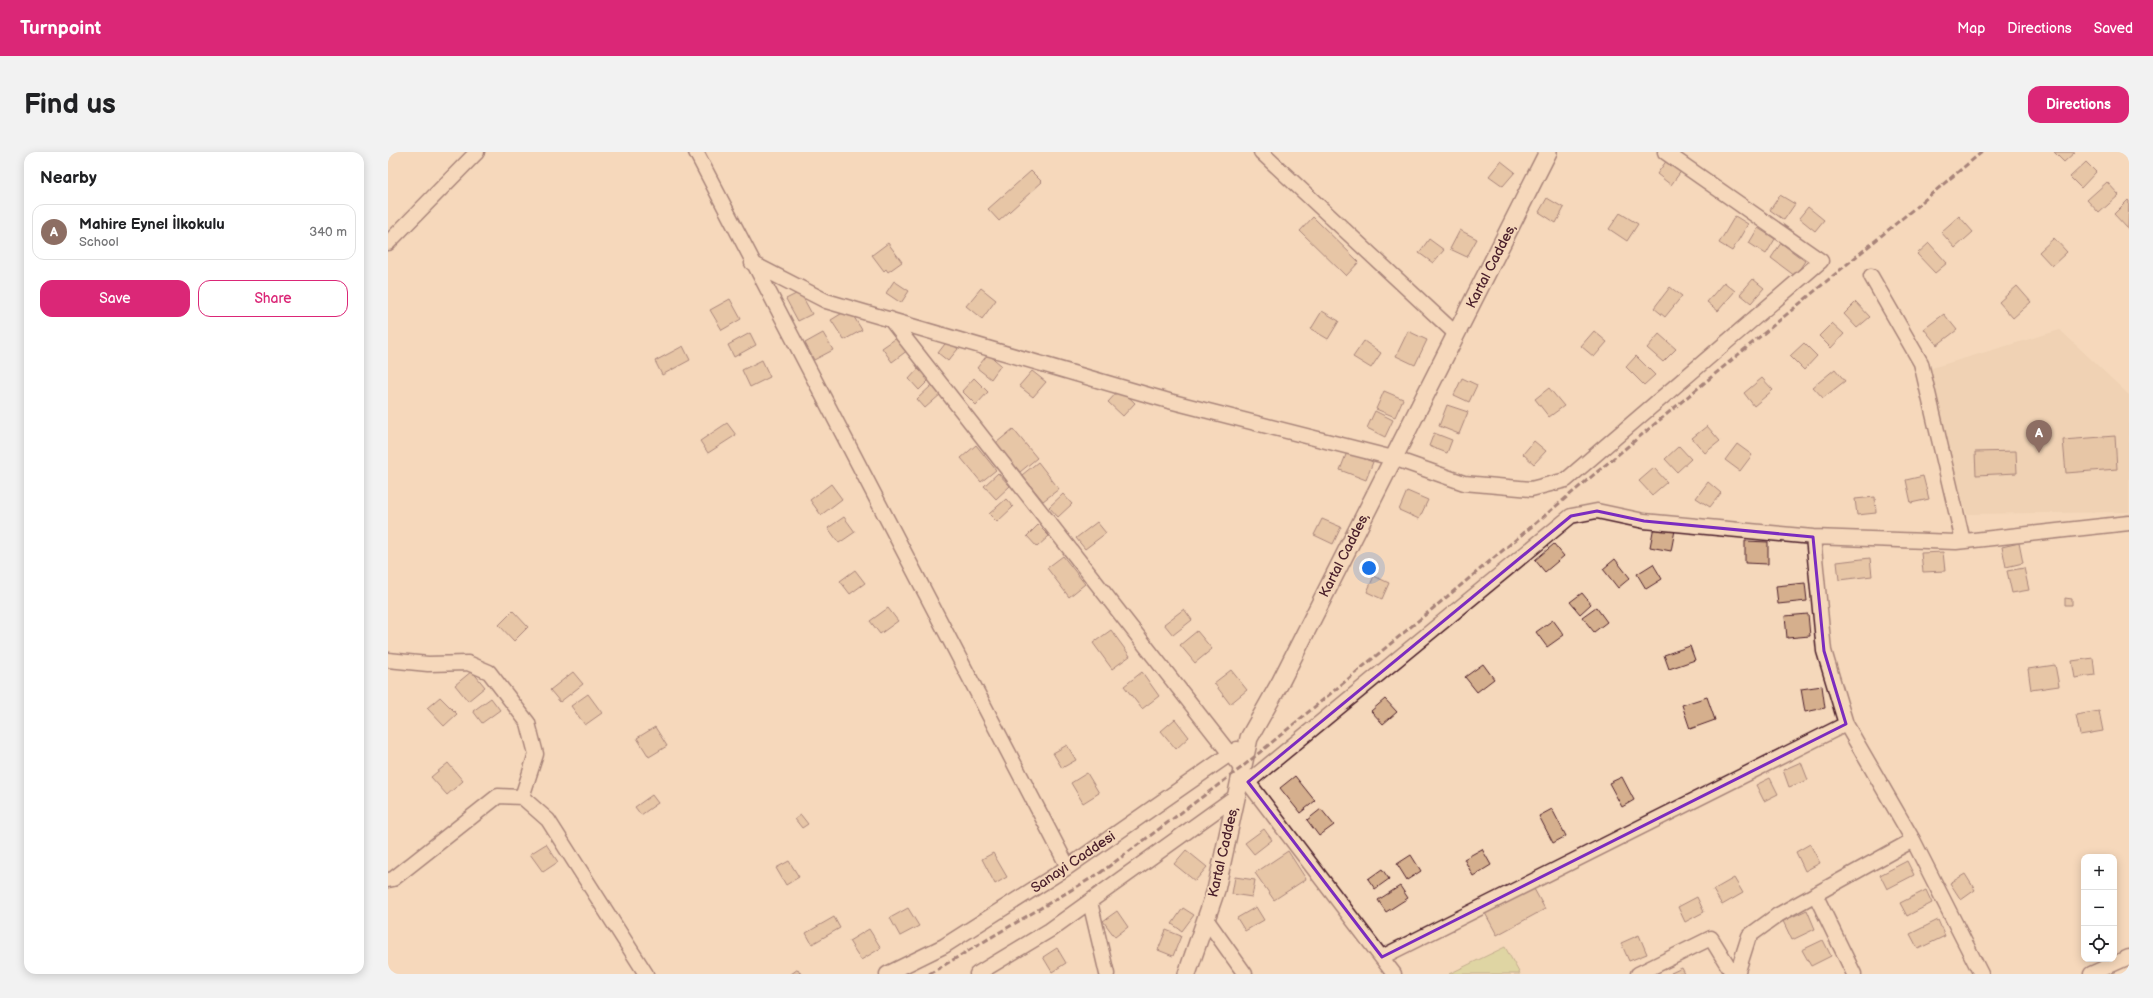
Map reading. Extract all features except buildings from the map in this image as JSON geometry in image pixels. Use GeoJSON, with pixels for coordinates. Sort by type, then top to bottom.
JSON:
{"type":"FeatureCollection","features":[{"type":"Feature","properties":{"kind":"main road","name":"Kartal Caddes,"},"geometry":{"type":"LineString","coordinates":[[1187,974],[1216,890],[1235,797],[1244,775],[1249,738],[1280,683],[1548,152]]}},
{"type":"Feature","properties":{"kind":"street"},"geometry":{"type":"LineString","coordinates":[[388,243],[477,152]]}},
{"type":"Feature","properties":{"kind":"street"},"geometry":{"type":"LineString","coordinates":[[696,152],[752,264],[1068,867]]}},
{"type":"Feature","properties":{"kind":"street"},"geometry":{"type":"LineString","coordinates":[[1262,152],[1456,334]]}},
{"type":"Feature","properties":{"kind":"street"},"geometry":{"type":"LineString","coordinates":[[752,264],[826,301],[1169,401],[1393,458],[1464,483],[1531,489],[1566,480],[1821,262],[1665,152]]}},
{"type":"Feature","properties":{"kind":"street"},"geometry":{"type":"LineString","coordinates":[[1871,276],[1921,363],[1963,541]]}},
{"type":"Feature","properties":{"kind":"street"},"geometry":{"type":"LineString","coordinates":[[890,319],[1230,755],[1394,974]]}},
{"type":"Feature","properties":{"kind":"street"},"geometry":{"type":"LineString","coordinates":[[1244,775],[1571,516],[1597,511],[1644,521],[1813,537],[1963,541],[2129,523]]}},
{"type":"Feature","properties":{"kind":"street"},"geometry":{"type":"LineString","coordinates":[[1813,537],[1824,651],[1846,724],[1913,840],[1981,974]]}},
{"type":"Feature","properties":{"kind":"street"},"geometry":{"type":"LineString","coordinates":[[388,660],[428,664],[468,663],[489,672],[528,724],[536,754],[522,797]]}},
{"type":"Feature","properties":{"kind":"street"},"geometry":{"type":"LineString","coordinates":[[1382,957],[1846,724]]}},
{"type":"Feature","properties":{"kind":"street","name":"Sanayi Caddesi"},"geometry":{"type":"LineString","coordinates":[[887,974],[944,946],[1068,867],[1230,755],[1249,738]]}},
{"type":"Feature","properties":{"kind":"street"},"geometry":{"type":"LineString","coordinates":[[388,880],[393,879],[498,796],[522,797],[548,820],[646,974]]}},
{"type":"Feature","properties":{"kind":"street"},"geometry":{"type":"LineString","coordinates":[[977,974],[1050,930],[1235,797]]}},
{"type":"Feature","properties":{"kind":"street"},"geometry":{"type":"LineString","coordinates":[[1737,974],[1749,936],[1778,915],[1913,840]]}},
{"type":"Feature","properties":{"kind":"street"},"geometry":{"type":"LineString","coordinates":[[1815,894],[1854,974]]}},
{"type":"Feature","properties":{"kind":"street"},"geometry":{"type":"LineString","coordinates":[[1090,902],[1107,974]]}},
{"type":"Feature","properties":{"kind":"street"},"geometry":{"type":"LineString","coordinates":[[1206,919],[1245,974]]}},
{"type":"Feature","properties":{"kind":"street"},"geometry":{"type":"LineString","coordinates":[[1638,974],[1711,938],[1733,974]]}},
{"type":"Feature","properties":{"kind":"street"},"geometry":{"type":"LineString","coordinates":[[2091,974],[2129,956]]}},
{"type":"Feature","properties":{"kind":"highlighted area"},"geometry":{"type":"Polygon","coordinates":[[[1597,511],[1644,521],[1813,537],[1824,651],[1846,724],[1382,957],[1248,782],[1571,516],[1597,511]]]}},
{"type":"Feature","properties":{"kind":"shaded area"},"geometry":{"type":"Polygon","coordinates":[[[2060,330],[2129,395],[2129,512],[1967,514],[1925,370],[2060,330]]]}},
{"type":"Feature","properties":{"kind":"green space"},"geometry":{"type":"Polygon","coordinates":[[[1505,947],[1520,974],[1449,974],[1505,947]]]}},
{"type":"Feature","properties":{"kind":"railway"},"geometry":{"type":"LineString","coordinates":[[929,974],[1100,873],[1241,768],[1982,152]]}},
{"type":"Feature","properties":{"kind":"place","name":"Mahire Eynel İlkokulu"},"geometry":{"type":"Point","coordinates":[2039,453]}}]}
